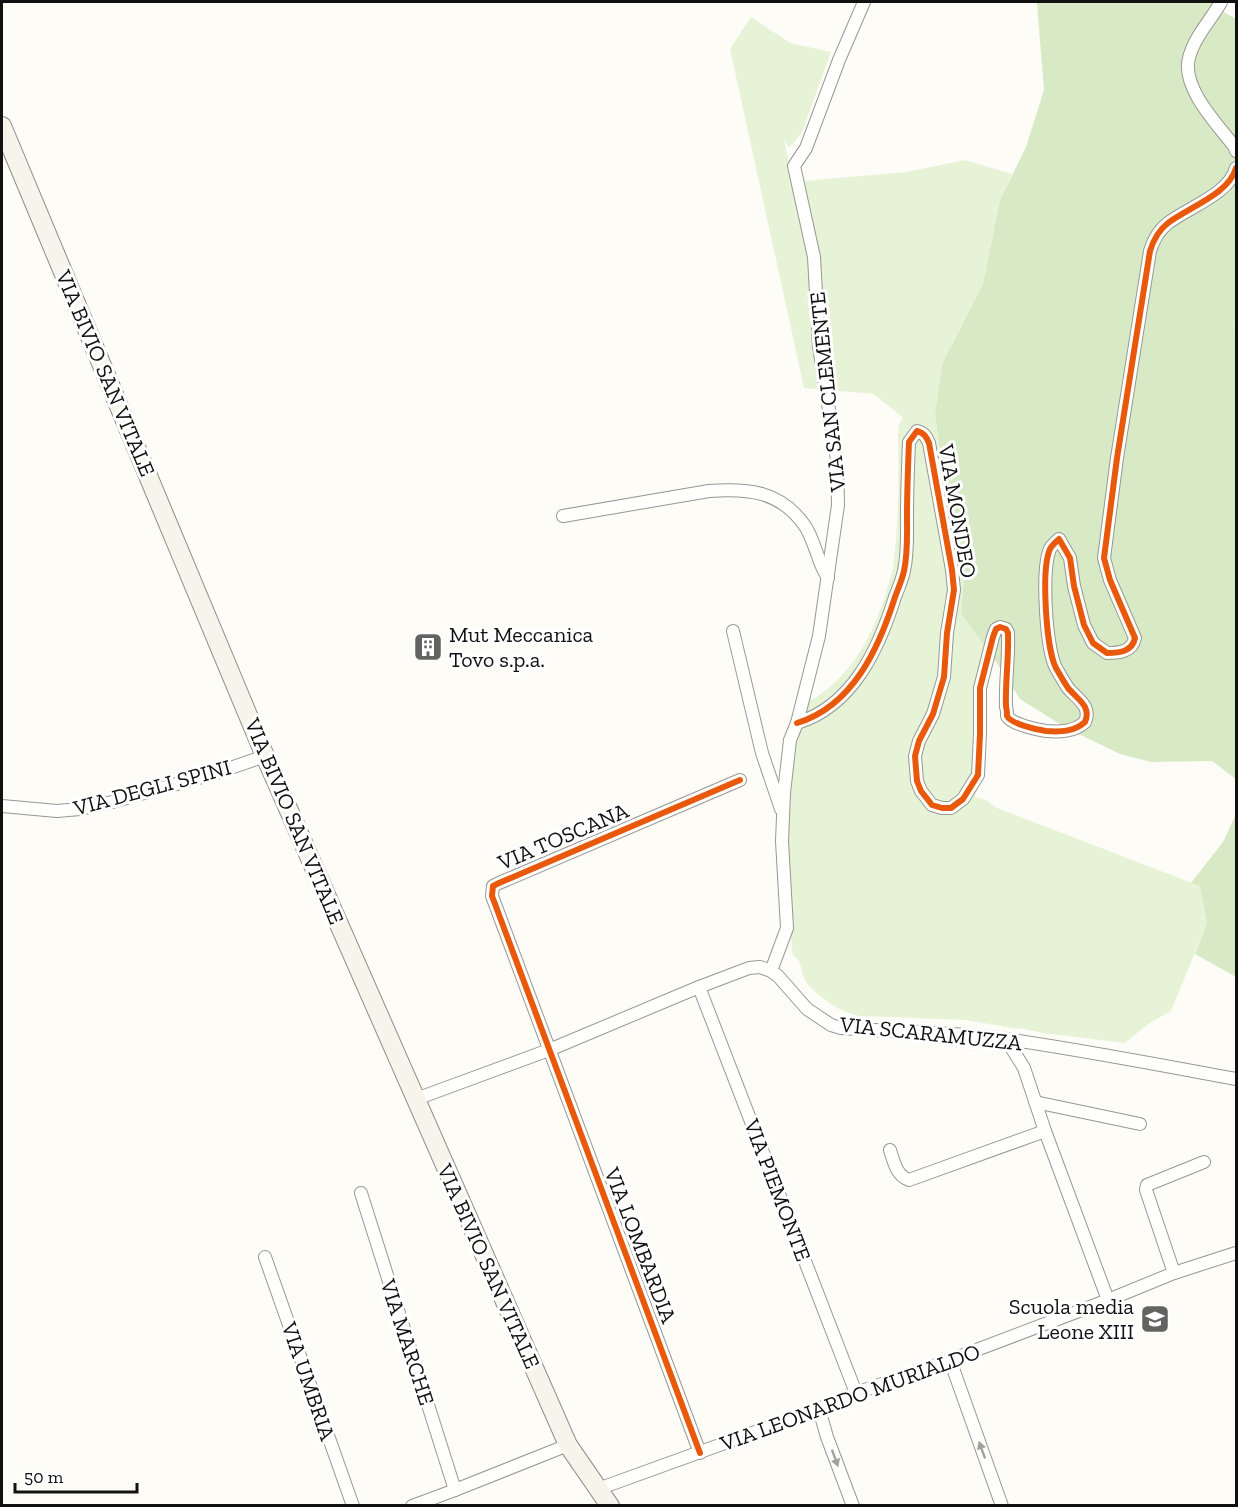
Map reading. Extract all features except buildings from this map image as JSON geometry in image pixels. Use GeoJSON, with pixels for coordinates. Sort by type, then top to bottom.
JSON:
{"type":"FeatureCollection","features":[{"type":"Feature","properties":{"kind":"main road","name":"VIA BIVIO SAN VITALE"},"geometry":{"type":"LineString","coordinates":[[2,126],[266,756],[568,1445],[610,1506]]}},
{"type":"Feature","properties":{"kind":"street","name":"VIA SAN CLEMENTE"},"geometry":{"type":"LineString","coordinates":[[771,971],[787,928],[783,816],[790,740],[797,723],[819,636],[838,504],[837,460],[819,347],[814,257],[794,166],[806,148],[839,60],[864,2]]}},
{"type":"Feature","properties":{"kind":"street"},"geometry":{"type":"LineString","coordinates":[[1221,2],[1193,46],[1188,58],[1188,72],[1198,99],[1236,151]]}},
{"type":"Feature","properties":{"kind":"street","name":"VIA MONDEO"},"geometry":{"type":"LineString","coordinates":[[797,723],[810,719],[825,709],[854,684],[868,665],[890,615],[904,572],[908,544],[909,442],[917,431],[923,433],[929,443],[954,590],[947,633],[944,676],[933,714],[919,741],[915,756],[916,781],[921,791],[932,805],[951,808],[963,799],[978,775],[981,734],[980,687],[993,637],[996,629],[1000,627],[1006,629],[1008,633],[1006,693],[1007,715],[1010,719],[1028,727],[1059,732],[1075,729],[1085,722],[1087,715],[1085,706],[1069,688],[1052,659],[1047,626],[1046,593],[1049,551],[1059,539],[1069,556],[1081,617],[1093,643],[1110,653],[1122,652],[1132,646],[1135,638],[1110,580],[1104,558],[1117,458],[1150,250],[1167,224],[1221,189],[1232,179],[1236,168]]}},
{"type":"Feature","properties":{"kind":"street"},"geometry":{"type":"LineString","coordinates":[[563,516],[709,491],[734,490],[760,493],[784,505],[806,526],[828,578]]}},
{"type":"Feature","properties":{"kind":"street"},"geometry":{"type":"LineString","coordinates":[[733,631],[762,753],[783,816]]}},
{"type":"Feature","properties":{"kind":"street","name":"VIA DEGLI SPINI"},"geometry":{"type":"LineString","coordinates":[[2,806],[57,811],[80,809],[216,773],[266,756]]}},
{"type":"Feature","properties":{"kind":"street","name":"VIA TOSCANA"},"geometry":{"type":"LineString","coordinates":[[549,1050],[492,896],[493,886],[740,780]]}},
{"type":"Feature","properties":{"kind":"street"},"geometry":{"type":"LineString","coordinates":[[416,1099],[549,1050],[749,968],[760,967],[771,971]]}},
{"type":"Feature","properties":{"kind":"street","name":"VIA SCARAMUZZA"},"geometry":{"type":"LineString","coordinates":[[771,971],[807,1009],[841,1028],[1006,1039],[1236,1079]]}},
{"type":"Feature","properties":{"kind":"street","name":"VIA PIEMONTE"},"geometry":{"type":"LineString","coordinates":[[699,987],[856,1393]]}},
{"type":"Feature","properties":{"kind":"street"},"geometry":{"type":"LineString","coordinates":[[1006,1039],[1024,1068],[1108,1300]]}},
{"type":"Feature","properties":{"kind":"street","name":"VIA LOMBARDIA"},"geometry":{"type":"LineString","coordinates":[[549,1050],[700,1453]]}},
{"type":"Feature","properties":{"kind":"street"},"geometry":{"type":"LineString","coordinates":[[1035,1102],[1140,1124]]}},
{"type":"Feature","properties":{"kind":"street"},"geometry":{"type":"LineString","coordinates":[[890,1150],[898,1173],[909,1180],[1045,1131]]}},
{"type":"Feature","properties":{"kind":"street"},"geometry":{"type":"LineString","coordinates":[[1174,1273],[1146,1190],[1147,1185],[1204,1162]]}},
{"type":"Feature","properties":{"kind":"street","name":"VIA MARCHE"},"geometry":{"type":"LineString","coordinates":[[361,1193],[455,1490]]}},
{"type":"Feature","properties":{"kind":"street","name":"VIA LEONARDO MURIALDO"},"geometry":{"type":"LineString","coordinates":[[598,1490],[950,1360],[1174,1273],[1236,1253]]}},
{"type":"Feature","properties":{"kind":"street","name":"VIA UMBRIA"},"geometry":{"type":"LineString","coordinates":[[266,1257],[353,1506]]}},
{"type":"Feature","properties":{"kind":"street"},"geometry":{"type":"LineString","coordinates":[[950,1360],[1002,1506]]}},
{"type":"Feature","properties":{"kind":"street"},"geometry":{"type":"LineString","coordinates":[[819,1409],[853,1506]]}},
{"type":"Feature","properties":{"kind":"street"},"geometry":{"type":"LineString","coordinates":[[412,1506],[568,1445]]}},
{"type":"Feature","properties":{"kind":"green space"},"geometry":{"type":"Polygon","coordinates":[[[1035,2],[1215,2],[1222,11],[1236,19],[1236,323],[1234,328],[1236,329],[1236,779],[1212,761],[1151,762],[1120,754],[1066,728],[1020,699],[961,614],[964,577],[948,512],[935,413],[942,364],[983,284],[1000,200],[1026,147],[1044,90],[1035,2]]]}},
{"type":"Feature","properties":{"kind":"green space"},"geometry":{"type":"Polygon","coordinates":[[[751,17],[790,43],[831,52],[802,132],[788,147],[784,139],[793,182],[906,172],[965,160],[1012,174],[1000,200],[983,284],[942,364],[935,413],[948,512],[964,577],[961,614],[991,655],[984,672],[983,764],[975,797],[986,800],[997,808],[1200,886],[1207,923],[1171,1011],[1148,1024],[1125,1043],[1043,1033],[966,1020],[851,1014],[836,1007],[812,989],[805,980],[800,963],[793,955],[784,885],[790,751],[806,694],[812,700],[826,690],[849,667],[859,654],[881,609],[892,573],[895,550],[898,434],[903,418],[874,394],[804,388],[730,49],[751,17]]]}},
{"type":"Feature","properties":{"kind":"green space"},"geometry":{"type":"Polygon","coordinates":[[[1236,814],[1236,977],[1195,954],[1207,923],[1200,886],[1191,883],[1223,842],[1236,814]]]}},
{"type":"Feature","properties":{"kind":"cycle path"},"geometry":{"type":"LineString","coordinates":[[797,723],[817,715],[848,689],[861,673],[881,636],[905,564],[909,442],[917,431],[924,435],[929,443],[954,590],[947,633],[944,677],[933,714],[919,741],[915,756],[917,781],[921,791],[932,805],[951,808],[963,799],[978,775],[980,688],[993,637],[996,629],[1000,627],[1006,629],[1008,633],[1006,698],[1009,719],[1025,726],[1051,731],[1072,730],[1085,722],[1087,711],[1068,688],[1053,658],[1047,627],[1045,590],[1047,559],[1050,549],[1059,539],[1070,558],[1074,586],[1084,625],[1093,643],[1107,653],[1128,649],[1135,638],[1110,580],[1104,558],[1117,458],[1150,251],[1165,226],[1217,193],[1232,177],[1236,168]]}},
{"type":"Feature","properties":{"kind":"cycle path"},"geometry":{"type":"LineString","coordinates":[[700,1453],[492,896],[493,886],[499,883],[740,780]]}},
{"type":"Feature","properties":{"kind":"place","name":"Mut Meccanica Tovo s.p.a."},"geometry":{"type":"Point","coordinates":[428,647]}},
{"type":"Feature","properties":{"kind":"place","name":"Scuola media Leone XIII"},"geometry":{"type":"Point","coordinates":[1155,1319]}}]}
